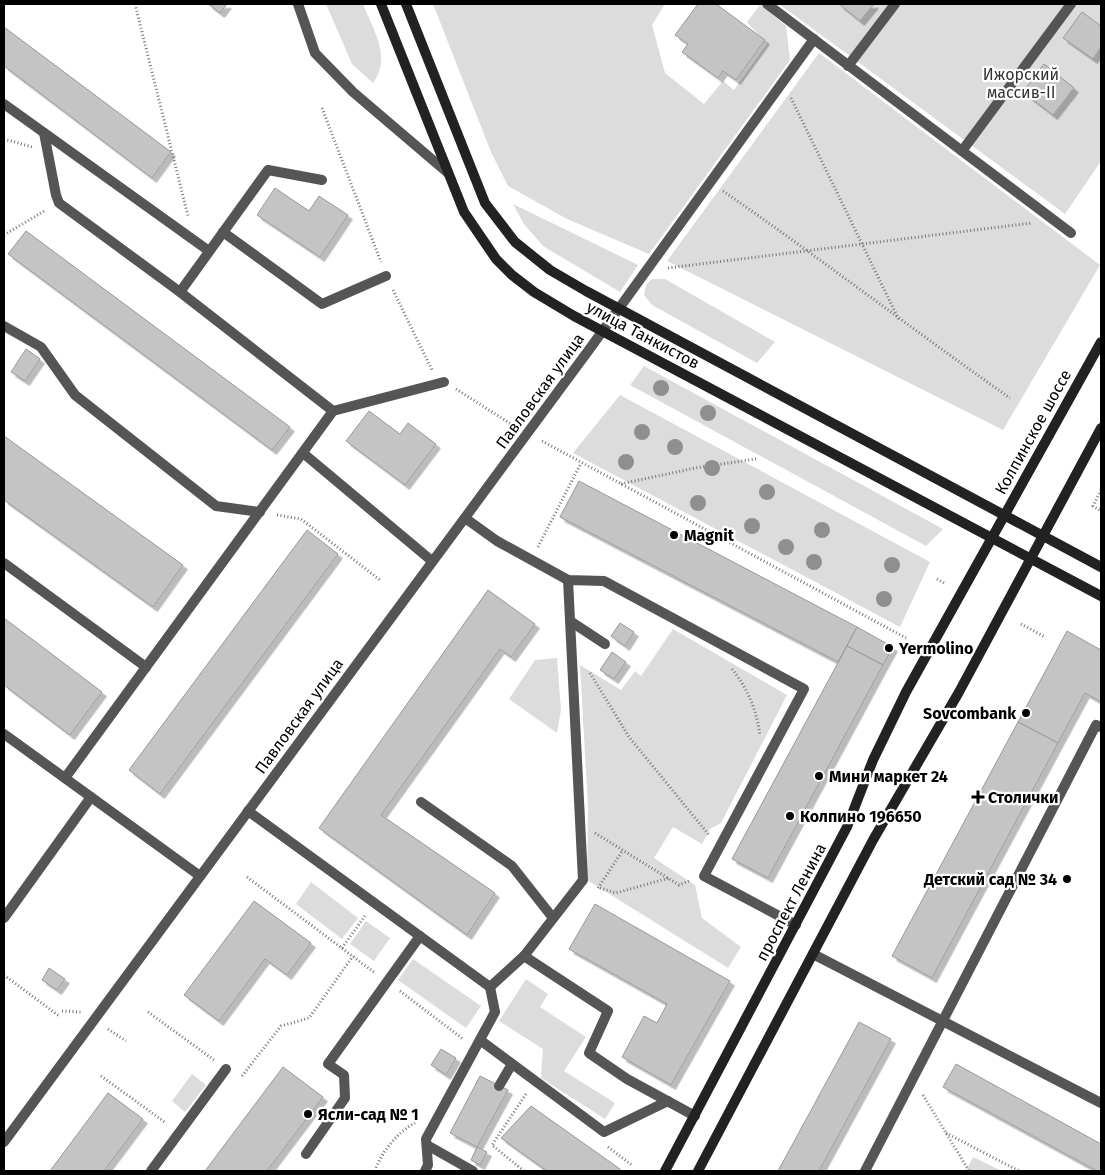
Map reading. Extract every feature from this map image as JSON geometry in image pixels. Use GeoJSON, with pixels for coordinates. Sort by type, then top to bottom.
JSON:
{"type":"FeatureCollection","features":[{"type":"Feature","properties":{"kind":"main road","name":"улица Танкистов"},"geometry":{"type":"LineString","coordinates":[[381,4],[464,212],[496,259],[534,292],[603,331],[1101,596]]}},
{"type":"Feature","properties":{"kind":"main road","name":"улица Танкистов"},"geometry":{"type":"LineString","coordinates":[[406,4],[486,203],[514,242],[550,270],[618,309],[1101,567]]}},
{"type":"Feature","properties":{"kind":"main road","name":"Колпинское шоссе"},"geometry":{"type":"LineString","coordinates":[[991,537],[1101,342]]}},
{"type":"Feature","properties":{"kind":"main road"},"geometry":{"type":"LineString","coordinates":[[698,1171],[873,840],[959,692],[1101,428]]}},
{"type":"Feature","properties":{"kind":"main road","name":"проспект Ленина"},"geometry":{"type":"LineString","coordinates":[[665,1171],[847,828],[874,760],[906,692],[991,537]]}},
{"type":"Feature","properties":{"kind":"street"},"geometry":{"type":"LineString","coordinates":[[298,4],[315,53],[353,92],[448,173]]}},
{"type":"Feature","properties":{"kind":"street"},"geometry":{"type":"LineString","coordinates":[[767,4],[1072,233]]}},
{"type":"Feature","properties":{"kind":"street"},"geometry":{"type":"LineString","coordinates":[[848,66],[895,4]]}},
{"type":"Feature","properties":{"kind":"street"},"geometry":{"type":"LineString","coordinates":[[962,151],[1070,4]]}},
{"type":"Feature","properties":{"kind":"street","name":"Павловская улица"},"geometry":{"type":"LineString","coordinates":[[4,1142],[603,331],[814,39]]}},
{"type":"Feature","properties":{"kind":"street"},"geometry":{"type":"LineString","coordinates":[[4,104],[209,251]]}},
{"type":"Feature","properties":{"kind":"street"},"geometry":{"type":"LineString","coordinates":[[44,133],[59,203],[180,292],[333,411]]}},
{"type":"Feature","properties":{"kind":"street"},"geometry":{"type":"LineString","coordinates":[[180,292],[268,170],[322,180]]}},
{"type":"Feature","properties":{"kind":"street"},"geometry":{"type":"LineString","coordinates":[[223,232],[322,304],[386,276]]}},
{"type":"Feature","properties":{"kind":"street"},"geometry":{"type":"LineString","coordinates":[[4,326],[42,347],[75,395],[216,506],[260,512]]}},
{"type":"Feature","properties":{"kind":"street"},"geometry":{"type":"LineString","coordinates":[[64,778],[333,411],[444,382]]}},
{"type":"Feature","properties":{"kind":"street"},"geometry":{"type":"LineString","coordinates":[[303,453],[432,561]]}},
{"type":"Feature","properties":{"kind":"street"},"geometry":{"type":"LineString","coordinates":[[465,518],[496,541],[568,580],[604,582],[804,689],[704,876],[796,925]]}},
{"type":"Feature","properties":{"kind":"street"},"geometry":{"type":"LineString","coordinates":[[4,563],[146,668]]}},
{"type":"Feature","properties":{"kind":"street"},"geometry":{"type":"LineString","coordinates":[[490,987],[524,956],[583,880],[568,580]]}},
{"type":"Feature","properties":{"kind":"street"},"geometry":{"type":"LineString","coordinates":[[570,621],[605,644]]}},
{"type":"Feature","properties":{"kind":"street"},"geometry":{"type":"LineString","coordinates":[[865,1171],[1096,725],[1101,727]]}},
{"type":"Feature","properties":{"kind":"street"},"geometry":{"type":"LineString","coordinates":[[4,734],[200,876]]}},
{"type":"Feature","properties":{"kind":"street"},"geometry":{"type":"LineString","coordinates":[[4,918],[91,797]]}},
{"type":"Feature","properties":{"kind":"street"},"geometry":{"type":"LineString","coordinates":[[421,802],[512,866],[553,918]]}},
{"type":"Feature","properties":{"kind":"street"},"geometry":{"type":"LineString","coordinates":[[248,811],[490,987],[495,1012],[426,1139],[428,1165],[425,1171]]}},
{"type":"Feature","properties":{"kind":"street"},"geometry":{"type":"LineString","coordinates":[[306,1154],[345,1098],[344,1075],[328,1064],[420,936]]}},
{"type":"Feature","properties":{"kind":"street"},"geometry":{"type":"LineString","coordinates":[[813,954],[1101,1103]]}},
{"type":"Feature","properties":{"kind":"street"},"geometry":{"type":"LineString","coordinates":[[524,956],[608,1010],[589,1053],[627,1079],[695,1116]]}},
{"type":"Feature","properties":{"kind":"street"},"geometry":{"type":"LineString","coordinates":[[478,1044],[512,1064],[604,1132],[668,1101]]}},
{"type":"Feature","properties":{"kind":"street"},"geometry":{"type":"LineString","coordinates":[[499,1086],[512,1064]]}},
{"type":"Feature","properties":{"kind":"street"},"geometry":{"type":"LineString","coordinates":[[151,1171],[226,1069]]}},
{"type":"Feature","properties":{"kind":"street"},"geometry":{"type":"LineString","coordinates":[[427,1145],[474,1171]]}},
{"type":"Feature","properties":{"kind":"path"},"geometry":{"type":"LineString","coordinates":[[135,4],[194,241]]}},
{"type":"Feature","properties":{"kind":"path"},"geometry":{"type":"LineString","coordinates":[[783,82],[899,321]]}},
{"type":"Feature","properties":{"kind":"path"},"geometry":{"type":"LineString","coordinates":[[322,108],[386,276],[429,368],[444,382],[527,433],[581,463],[906,638]]}},
{"type":"Feature","properties":{"kind":"path"},"geometry":{"type":"LineString","coordinates":[[4,139],[47,152]]}},
{"type":"Feature","properties":{"kind":"path"},"geometry":{"type":"LineString","coordinates":[[710,182],[809,251],[899,321],[1010,398]]}},
{"type":"Feature","properties":{"kind":"path"},"geometry":{"type":"LineString","coordinates":[[4,236],[59,203]]}},
{"type":"Feature","properties":{"kind":"path"},"geometry":{"type":"LineString","coordinates":[[659,269],[1055,220]]}},
{"type":"Feature","properties":{"kind":"path"},"geometry":{"type":"LineString","coordinates":[[620,484],[695,468],[756,459]]}},
{"type":"Feature","properties":{"kind":"path"},"geometry":{"type":"LineString","coordinates":[[531,559],[581,463]]}},
{"type":"Feature","properties":{"kind":"path"},"geometry":{"type":"LineString","coordinates":[[1101,490],[1093,506],[1101,511]]}},
{"type":"Feature","properties":{"kind":"path"},"geometry":{"type":"LineString","coordinates":[[260,512],[300,519],[380,580]]}},
{"type":"Feature","properties":{"kind":"path"},"geometry":{"type":"LineString","coordinates":[[937,579],[944,583]]}},
{"type":"Feature","properties":{"kind":"path"},"geometry":{"type":"LineString","coordinates":[[1021,624],[1046,637]]}},
{"type":"Feature","properties":{"kind":"path"},"geometry":{"type":"LineString","coordinates":[[572,654],[583,663],[629,737],[719,847]]}},
{"type":"Feature","properties":{"kind":"path"},"geometry":{"type":"LineString","coordinates":[[729,665],[740,679],[757,714],[762,766]]}},
{"type":"Feature","properties":{"kind":"path"},"geometry":{"type":"LineString","coordinates":[[580,823],[679,885],[704,876]]}},
{"type":"Feature","properties":{"kind":"path"},"geometry":{"type":"LineString","coordinates":[[600,888],[623,850]]}},
{"type":"Feature","properties":{"kind":"path"},"geometry":{"type":"LineString","coordinates":[[247,877],[387,982],[478,1044]]}},
{"type":"Feature","properties":{"kind":"path"},"geometry":{"type":"LineString","coordinates":[[578,886],[600,888],[616,893],[669,878]]}},
{"type":"Feature","properties":{"kind":"path"},"geometry":{"type":"LineString","coordinates":[[342,948],[375,903]]}},
{"type":"Feature","properties":{"kind":"path"},"geometry":{"type":"LineString","coordinates":[[148,1012],[239,1079],[281,1026],[309,1018],[353,956]]}},
{"type":"Feature","properties":{"kind":"path"},"geometry":{"type":"LineString","coordinates":[[4,975],[59,1016]]}},
{"type":"Feature","properties":{"kind":"path"},"geometry":{"type":"LineString","coordinates":[[62,1011],[85,1012]]}},
{"type":"Feature","properties":{"kind":"path"},"geometry":{"type":"LineString","coordinates":[[108,1029],[126,1041]]}},
{"type":"Feature","properties":{"kind":"path"},"geometry":{"type":"LineString","coordinates":[[101,1076],[179,1133]]}},
{"type":"Feature","properties":{"kind":"path"},"geometry":{"type":"LineString","coordinates":[[913,1078],[968,1171]]}},
{"type":"Feature","properties":{"kind":"path"},"geometry":{"type":"LineString","coordinates":[[524,1171],[492,1145],[529,1089]]}},
{"type":"Feature","properties":{"kind":"path"},"geometry":{"type":"LineString","coordinates":[[374,1171],[378,1161],[394,1141],[411,1126],[441,1112]]}},
{"type":"Feature","properties":{"kind":"path"},"geometry":{"type":"LineString","coordinates":[[946,1133],[1019,1171]]}},
{"type":"Feature","properties":{"kind":"green space"},"geometry":{"type":"Polygon","coordinates":[[[326,4],[363,4],[376,33],[381,54],[381,64],[373,83],[352,64],[326,4]]]}},
{"type":"Feature","properties":{"kind":"green space"},"geometry":{"type":"Polygon","coordinates":[[[433,4],[665,4],[652,25],[665,73],[704,104],[723,81],[734,90],[767,44],[747,22],[760,5],[786,26],[790,60],[649,254],[567,219],[508,186],[491,152],[433,4]]]}},
{"type":"Feature","properties":{"kind":"green space","name":"Ижорский массив-II"},"geometry":{"type":"Polygon","coordinates":[[[779,4],[1101,4],[1101,161],[1065,214],[779,4]]]}},
{"type":"Feature","properties":{"kind":"green space"},"geometry":{"type":"Polygon","coordinates":[[[819,53],[1100,265],[1003,430],[667,261],[819,53]]]}},
{"type":"Feature","properties":{"kind":"green space"},"geometry":{"type":"Polygon","coordinates":[[[513,204],[638,265],[620,292],[543,246],[524,224],[513,204]]]}},
{"type":"Feature","properties":{"kind":"green space"},"geometry":{"type":"Polygon","coordinates":[[[652,279],[665,279],[775,342],[757,363],[652,305],[644,295],[646,285],[652,279]]]}},
{"type":"Feature","properties":{"kind":"green space"},"geometry":{"type":"Polygon","coordinates":[[[644,366],[943,529],[926,546],[630,385],[644,366]]]}},
{"type":"Feature","properties":{"kind":"green space"},"geometry":{"type":"Polygon","coordinates":[[[620,395],[930,562],[900,627],[573,453],[620,395]]]}},
{"type":"Feature","properties":{"kind":"green space"},"geometry":{"type":"Polygon","coordinates":[[[673,629],[787,695],[721,823],[710,829],[702,844],[673,827],[654,858],[695,885],[702,918],[741,947],[728,968],[587,880],[588,807],[580,665],[621,690],[635,671],[641,676],[673,629]]]}},
{"type":"Feature","properties":{"kind":"green space"},"geometry":{"type":"Polygon","coordinates":[[[557,658],[561,710],[557,733],[509,699],[535,660],[557,658]]]}},
{"type":"Feature","properties":{"kind":"green space"},"geometry":{"type":"Polygon","coordinates":[[[311,882],[358,918],[342,939],[296,904],[311,882]]]}},
{"type":"Feature","properties":{"kind":"green space"},"geometry":{"type":"Polygon","coordinates":[[[366,921],[390,938],[374,961],[350,944],[366,921]]]}},
{"type":"Feature","properties":{"kind":"green space"},"geometry":{"type":"Polygon","coordinates":[[[413,959],[481,1006],[466,1028],[398,980],[413,959]]]}},
{"type":"Feature","properties":{"kind":"green space"},"geometry":{"type":"Polygon","coordinates":[[[526,979],[548,994],[540,1007],[586,1037],[564,1071],[615,1103],[605,1119],[541,1078],[543,1049],[499,1021],[526,979]]]}},
{"type":"Feature","properties":{"kind":"green space"},"geometry":{"type":"Polygon","coordinates":[[[192,1074],[206,1085],[185,1112],[172,1101],[192,1074]]]}},
{"type":"Feature","properties":{"kind":"green space"},"geometry":{"type":"Polygon","coordinates":[[[973,1157],[1002,1171],[966,1171],[973,1157]]]}},
{"type":"Feature","properties":{"kind":"building"},"geometry":{"type":"Polygon","coordinates":[[[208,4],[227,4],[220,13],[208,4]]]}},
{"type":"Feature","properties":{"kind":"building"},"geometry":{"type":"Polygon","coordinates":[[[698,4],[716,4],[765,40],[736,80],[723,71],[718,78],[682,52],[688,44],[675,35],[698,4]]]}},
{"type":"Feature","properties":{"kind":"building"},"geometry":{"type":"Polygon","coordinates":[[[839,4],[874,4],[860,21],[839,4]]]}},
{"type":"Feature","properties":{"kind":"building"},"geometry":{"type":"Polygon","coordinates":[[[1082,12],[1101,26],[1101,47],[1093,59],[1063,38],[1082,12]]]}},
{"type":"Feature","properties":{"kind":"building"},"geometry":{"type":"Polygon","coordinates":[[[4,27],[171,152],[152,178],[4,66],[4,27]]]}},
{"type":"Feature","properties":{"kind":"building"},"geometry":{"type":"Polygon","coordinates":[[[1044,64],[1074,88],[1053,115],[1023,92],[1044,64]]]}},
{"type":"Feature","properties":{"kind":"building"},"geometry":{"type":"Polygon","coordinates":[[[275,188],[309,211],[319,196],[348,215],[320,257],[257,215],[275,188]]]}},
{"type":"Feature","properties":{"kind":"building"},"geometry":{"type":"Polygon","coordinates":[[[26,231],[290,427],[272,450],[8,254],[26,231]]]}},
{"type":"Feature","properties":{"kind":"building"},"geometry":{"type":"Polygon","coordinates":[[[26,349],[40,359],[25,381],[11,372],[26,349]]]}},
{"type":"Feature","properties":{"kind":"building"},"geometry":{"type":"Polygon","coordinates":[[[369,411],[400,434],[408,423],[436,444],[405,485],[346,441],[369,411]]]}},
{"type":"Feature","properties":{"kind":"building"},"geometry":{"type":"Polygon","coordinates":[[[4,436],[183,565],[153,607],[4,500],[4,436]]]}},
{"type":"Feature","properties":{"kind":"building"},"geometry":{"type":"Polygon","coordinates":[[[579,481],[857,627],[838,662],[560,517],[579,481]]]}},
{"type":"Feature","properties":{"kind":"building"},"geometry":{"type":"Polygon","coordinates":[[[307,530],[338,554],[160,794],[129,770],[307,530]]]}},
{"type":"Feature","properties":{"kind":"building"},"geometry":{"type":"Polygon","coordinates":[[[488,590],[535,624],[511,657],[500,649],[381,815],[495,893],[467,935],[319,828],[488,590]]]}},
{"type":"Feature","properties":{"kind":"building"},"geometry":{"type":"Polygon","coordinates":[[[4,618],[102,692],[70,735],[4,685],[4,618]]]}},
{"type":"Feature","properties":{"kind":"building"},"geometry":{"type":"Polygon","coordinates":[[[620,623],[634,632],[625,646],[611,636],[620,623]]]}},
{"type":"Feature","properties":{"kind":"building"},"geometry":{"type":"Polygon","coordinates":[[[857,627],[893,647],[883,665],[847,646],[857,627]]]}},
{"type":"Feature","properties":{"kind":"building"},"geometry":{"type":"Polygon","coordinates":[[[1067,631],[1101,650],[1101,702],[1085,693],[1058,743],[1018,722],[1067,631]]]}},
{"type":"Feature","properties":{"kind":"building"},"geometry":{"type":"Polygon","coordinates":[[[847,646],[883,665],[768,878],[732,859],[847,646]]]}},
{"type":"Feature","properties":{"kind":"building"},"geometry":{"type":"Polygon","coordinates":[[[612,652],[626,662],[614,679],[600,670],[612,652]]]}},
{"type":"Feature","properties":{"kind":"building"},"geometry":{"type":"Polygon","coordinates":[[[1018,722],[1058,743],[932,978],[892,956],[1018,722]]]}},
{"type":"Feature","properties":{"kind":"building"},"geometry":{"type":"Polygon","coordinates":[[[254,901],[311,943],[287,975],[265,959],[219,1021],[184,995],[254,901]]]}},
{"type":"Feature","properties":{"kind":"building"},"geometry":{"type":"Polygon","coordinates":[[[595,904],[730,981],[671,1085],[622,1057],[644,1016],[657,1023],[667,1004],[569,949],[595,904]]]}},
{"type":"Feature","properties":{"kind":"building"},"geometry":{"type":"Polygon","coordinates":[[[49,968],[65,979],[57,990],[42,980],[49,968]]]}},
{"type":"Feature","properties":{"kind":"building"},"geometry":{"type":"Polygon","coordinates":[[[859,1022],[891,1039],[819,1171],[778,1171],[859,1022]]]}},
{"type":"Feature","properties":{"kind":"building"},"geometry":{"type":"Polygon","coordinates":[[[441,1049],[456,1058],[446,1075],[431,1065],[441,1049]]]}},
{"type":"Feature","properties":{"kind":"building"},"geometry":{"type":"Polygon","coordinates":[[[956,1064],[1101,1144],[1101,1171],[1097,1171],[943,1087],[956,1064]]]}},
{"type":"Feature","properties":{"kind":"building"},"geometry":{"type":"Polygon","coordinates":[[[283,1067],[323,1097],[267,1171],[205,1171],[283,1067]]]}},
{"type":"Feature","properties":{"kind":"building"},"geometry":{"type":"Polygon","coordinates":[[[480,1076],[508,1090],[477,1147],[450,1133],[480,1076]]]}},
{"type":"Feature","properties":{"kind":"building"},"geometry":{"type":"Polygon","coordinates":[[[108,1093],[143,1119],[104,1171],[50,1171],[108,1093]]]}},
{"type":"Feature","properties":{"kind":"building"},"geometry":{"type":"Polygon","coordinates":[[[531,1106],[620,1169],[619,1171],[547,1171],[501,1138],[531,1106]]]}},
{"type":"Feature","properties":{"kind":"building"},"geometry":{"type":"Polygon","coordinates":[[[477,1147],[487,1152],[480,1165],[471,1160],[477,1147]]]}},
{"type":"Feature","properties":{"kind":"place","name":"Magnit"},"geometry":{"type":"Point","coordinates":[674,535]}},
{"type":"Feature","properties":{"kind":"place","name":"Yermolino"},"geometry":{"type":"Point","coordinates":[889,648]}},
{"type":"Feature","properties":{"kind":"place","name":"Sovcombank"},"geometry":{"type":"Point","coordinates":[1026,713]}},
{"type":"Feature","properties":{"kind":"place","name":"Мини маркет 24"},"geometry":{"type":"Point","coordinates":[819,776]}},
{"type":"Feature","properties":{"kind":"place","name":"Столички"},"geometry":{"type":"Point","coordinates":[978,797]}},
{"type":"Feature","properties":{"kind":"place","name":"Колпино 196650"},"geometry":{"type":"Point","coordinates":[790,816]}},
{"type":"Feature","properties":{"kind":"place","name":"Детский сад № 34"},"geometry":{"type":"Point","coordinates":[1067,879]}},
{"type":"Feature","properties":{"kind":"place","name":"Ясли-сад № 1"},"geometry":{"type":"Point","coordinates":[308,1114]}}]}
